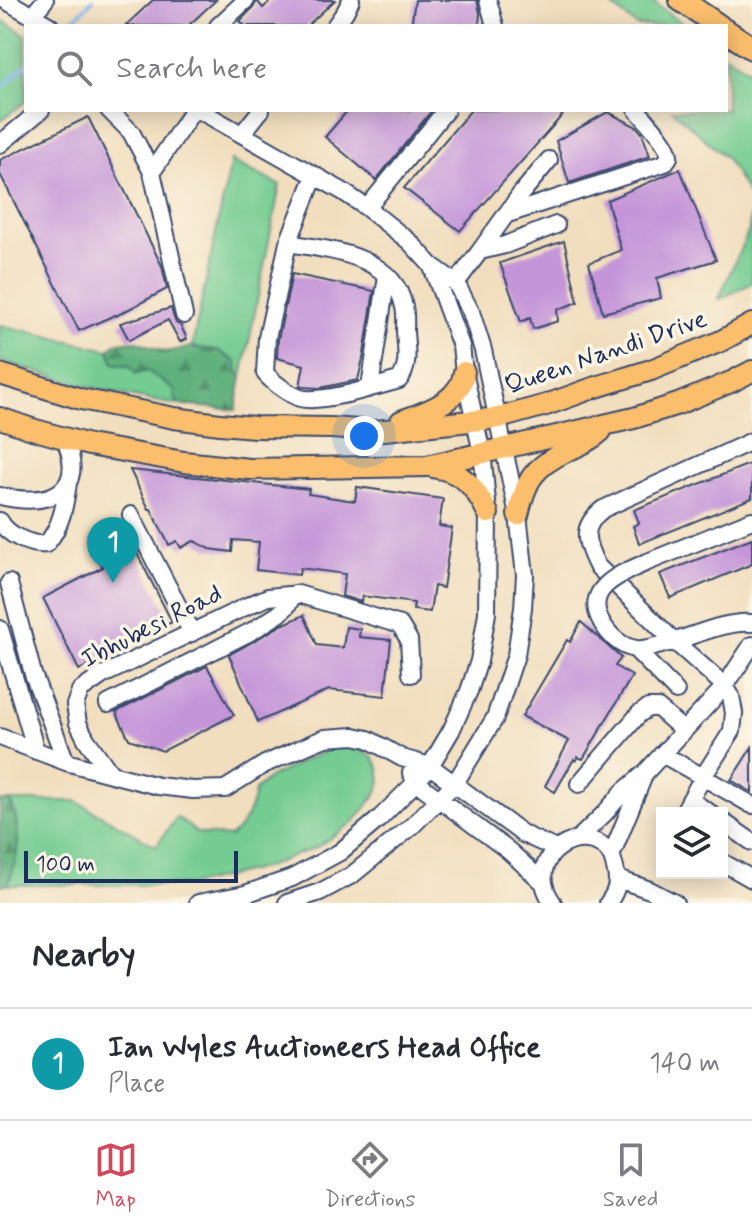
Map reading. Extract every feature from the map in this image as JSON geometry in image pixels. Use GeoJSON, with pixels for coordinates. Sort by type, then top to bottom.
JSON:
{"type":"FeatureCollection","features":[{"type":"Feature","properties":{"kind":"highway"},"geometry":{"type":"LineString","coordinates":[[681,0],[716,24]]}},
{"type":"Feature","properties":{"kind":"highway"},"geometry":{"type":"LineString","coordinates":[[728,32],[752,48]]}},
{"type":"Feature","properties":{"kind":"main road","name":"Queen Nandi Drive"},"geometry":{"type":"LineString","coordinates":[[0,374],[81,399],[174,418],[255,427],[375,431],[499,418],[546,405],[651,370],[721,341],[752,324]]}},
{"type":"Feature","properties":{"kind":"main road"},"geometry":{"type":"LineString","coordinates":[[427,466],[606,425],[678,404],[752,371]]}},
{"type":"Feature","properties":{"kind":"main road"},"geometry":{"type":"LineString","coordinates":[[375,431],[439,406],[461,386],[464,372]]}},
{"type":"Feature","properties":{"kind":"main road"},"geometry":{"type":"LineString","coordinates":[[0,418],[115,451],[184,462],[249,469],[427,466],[445,469],[465,480],[478,492],[488,513]]}},
{"type":"Feature","properties":{"kind":"main road"},"geometry":{"type":"LineString","coordinates":[[518,515],[523,492],[534,472],[551,459],[591,440],[606,425]]}},
{"type":"Feature","properties":{"kind":"street"},"geometry":{"type":"LineString","coordinates":[[5,0],[41,21],[45,0]]}},
{"type":"Feature","properties":{"kind":"street"},"geometry":{"type":"LineString","coordinates":[[220,24],[246,0]]}},
{"type":"Feature","properties":{"kind":"street"},"geometry":{"type":"LineString","coordinates":[[336,24],[351,0]]}},
{"type":"Feature","properties":{"kind":"street"},"geometry":{"type":"LineString","coordinates":[[488,0],[494,24]]}},
{"type":"Feature","properties":{"kind":"street"},"geometry":{"type":"LineString","coordinates":[[0,144],[39,112]]}},
{"type":"Feature","properties":{"kind":"street"},"geometry":{"type":"LineString","coordinates":[[111,112],[131,132],[152,172],[184,315]]}},
{"type":"Feature","properties":{"kind":"street"},"geometry":{"type":"LineString","coordinates":[[152,172],[195,112]]}},
{"type":"Feature","properties":{"kind":"street"},"geometry":{"type":"LineString","coordinates":[[200,112],[315,175],[367,208],[456,283],[471,312],[483,350],[518,515],[525,575],[516,655],[495,718],[455,783],[412,826],[352,875],[320,892],[287,903]]}},
{"type":"Feature","properties":{"kind":"street"},"geometry":{"type":"LineString","coordinates":[[242,134],[259,112]]}},
{"type":"Feature","properties":{"kind":"street"},"geometry":{"type":"LineString","coordinates":[[367,208],[444,112]]}},
{"type":"Feature","properties":{"kind":"street"},"geometry":{"type":"LineString","coordinates":[[505,215],[665,163],[669,152],[664,142],[639,112]]}},
{"type":"Feature","properties":{"kind":"street"},"geometry":{"type":"LineString","coordinates":[[456,283],[549,160]]}},
{"type":"Feature","properties":{"kind":"street"},"geometry":{"type":"LineString","coordinates":[[288,243],[352,255],[374,266],[397,288],[405,309],[406,364],[399,380],[343,395],[303,398],[265,373],[267,338],[288,243],[315,175]]}},
{"type":"Feature","properties":{"kind":"street"},"geometry":{"type":"LineString","coordinates":[[480,251],[505,245],[556,225]]}},
{"type":"Feature","properties":{"kind":"street"},"geometry":{"type":"LineString","coordinates":[[198,903],[245,894],[292,878],[340,852],[379,819],[430,766],[451,731],[469,691],[479,661],[487,613],[488,513],[482,453],[461,346],[431,265]]}},
{"type":"Feature","properties":{"kind":"street"},"geometry":{"type":"LineString","coordinates":[[370,387],[387,276]]}},
{"type":"Feature","properties":{"kind":"street"},"geometry":{"type":"LineString","coordinates":[[0,521],[13,535],[40,545],[46,544],[55,533],[72,475],[73,463],[64,437]]}},
{"type":"Feature","properties":{"kind":"street"},"geometry":{"type":"LineString","coordinates":[[687,806],[729,738],[734,724],[731,696],[725,686],[597,566],[589,549],[588,527],[592,518],[603,509],[752,441]]}},
{"type":"Feature","properties":{"kind":"street"},"geometry":{"type":"LineString","coordinates":[[0,496],[27,500],[46,498],[68,483]]}},
{"type":"Feature","properties":{"kind":"street"},"geometry":{"type":"LineString","coordinates":[[131,515],[192,633]]}},
{"type":"Feature","properties":{"kind":"street"},"geometry":{"type":"LineString","coordinates":[[676,691],[635,649],[620,643],[608,633],[596,611],[600,592],[618,574],[752,520]]}},
{"type":"Feature","properties":{"kind":"street"},"geometry":{"type":"LineString","coordinates":[[9,583],[33,674],[66,762]]}},
{"type":"Feature","properties":{"kind":"street"},"geometry":{"type":"LineString","coordinates":[[108,704],[279,614],[294,594]]}},
{"type":"Feature","properties":{"kind":"street","name":"Ibhubesi Road"},"geometry":{"type":"LineString","coordinates":[[111,774],[78,723],[75,714],[80,691],[103,675],[268,597],[294,594],[314,598],[400,625],[409,640],[411,674]]}},
{"type":"Feature","properties":{"kind":"street"},"geometry":{"type":"LineString","coordinates":[[223,618],[233,640]]}},
{"type":"Feature","properties":{"kind":"street"},"geometry":{"type":"LineString","coordinates":[[635,649],[675,642],[731,624],[752,623]]}},
{"type":"Feature","properties":{"kind":"street"},"geometry":{"type":"LineString","coordinates":[[0,629],[36,751]]}},
{"type":"Feature","properties":{"kind":"street"},"geometry":{"type":"LineString","coordinates":[[168,645],[181,667]]}},
{"type":"Feature","properties":{"kind":"street"},"geometry":{"type":"LineString","coordinates":[[577,840],[645,773],[725,686],[752,645]]}},
{"type":"Feature","properties":{"kind":"street"},"geometry":{"type":"LineString","coordinates":[[579,784],[644,710],[658,708],[684,731]]}},
{"type":"Feature","properties":{"kind":"street"},"geometry":{"type":"LineString","coordinates":[[0,737],[66,762],[158,786],[193,790],[225,789],[265,764],[325,738],[341,735],[368,739],[402,758],[430,766],[523,834],[556,849]]}},
{"type":"Feature","properties":{"kind":"street"},"geometry":{"type":"LineString","coordinates":[[662,754],[752,805]]}},
{"type":"Feature","properties":{"kind":"street"},"geometry":{"type":"LineString","coordinates":[[402,758],[416,782],[509,851],[544,883]]}},
{"type":"Feature","properties":{"kind":"street"},"geometry":{"type":"LineString","coordinates":[[611,856],[645,773]]}},
{"type":"Feature","properties":{"kind":"street"},"geometry":{"type":"LineString","coordinates":[[728,825],[752,842]]}},
{"type":"Feature","properties":{"kind":"street"},"geometry":{"type":"LineString","coordinates":[[553,903],[544,883],[548,859],[556,849],[577,840],[591,841],[611,856],[618,879],[611,903]]}},
{"type":"Feature","properties":{"kind":"street"},"geometry":{"type":"LineString","coordinates":[[728,865],[752,879]]}},
{"type":"Feature","properties":{"kind":"street"},"geometry":{"type":"LineString","coordinates":[[618,879],[675,903]]}},
{"type":"Feature","properties":{"kind":"green space"},"geometry":{"type":"Polygon","coordinates":[[[605,0],[650,0],[683,24],[635,24],[605,0]]]}},
{"type":"Feature","properties":{"kind":"green space"},"geometry":{"type":"Polygon","coordinates":[[[0,19],[24,34],[24,103],[0,121],[0,19]]]}},
{"type":"Feature","properties":{"kind":"green space"},"geometry":{"type":"Polygon","coordinates":[[[728,56],[752,72],[752,283],[718,300],[749,230],[751,199],[726,158],[674,112],[728,112],[728,56]]]}},
{"type":"Feature","properties":{"kind":"green space"},"geometry":{"type":"Polygon","coordinates":[[[231,161],[280,185],[242,377],[236,362],[219,351],[192,347],[231,161]]]}},
{"type":"Feature","properties":{"kind":"green space"},"geometry":{"type":"Polygon","coordinates":[[[0,325],[109,350],[114,363],[148,371],[175,391],[180,405],[89,387],[0,360],[0,325]]]}},
{"type":"Feature","properties":{"kind":"green space"},"geometry":{"type":"Polygon","coordinates":[[[137,341],[165,352],[192,347],[219,351],[236,362],[242,377],[236,410],[180,405],[174,398],[175,391],[148,371],[136,374],[129,365],[114,363],[109,350],[116,343],[137,341]]]}},
{"type":"Feature","properties":{"kind":"green space"},"geometry":{"type":"Polygon","coordinates":[[[349,747],[373,757],[381,782],[375,796],[354,822],[317,847],[263,868],[191,885],[7,885],[15,864],[18,843],[11,801],[76,801],[156,846],[177,817],[197,833],[230,837],[247,816],[255,790],[270,777],[331,748],[349,747]]]}},
{"type":"Feature","properties":{"kind":"green space"},"geometry":{"type":"Polygon","coordinates":[[[0,801],[11,801],[18,833],[15,864],[7,885],[0,885],[0,801]]]}},
{"type":"Feature","properties":{"kind":"building"},"geometry":{"type":"Polygon","coordinates":[[[153,0],[216,0],[190,24],[127,24],[153,0]]]}},
{"type":"Feature","properties":{"kind":"building"},"geometry":{"type":"Polygon","coordinates":[[[272,0],[335,0],[309,24],[243,24],[240,21],[257,1],[263,8],[272,0]]]}},
{"type":"Feature","properties":{"kind":"building"},"geometry":{"type":"Polygon","coordinates":[[[415,0],[477,0],[479,24],[411,24],[415,0]]]}},
{"type":"Feature","properties":{"kind":"building"},"geometry":{"type":"Polygon","coordinates":[[[346,112],[430,112],[376,180],[325,137],[346,112]]]}},
{"type":"Feature","properties":{"kind":"building"},"geometry":{"type":"Polygon","coordinates":[[[469,112],[565,112],[460,231],[404,188],[469,112]]]}},
{"type":"Feature","properties":{"kind":"building"},"geometry":{"type":"Polygon","coordinates":[[[608,112],[637,127],[650,156],[569,183],[556,141],[608,112]]]}},
{"type":"Feature","properties":{"kind":"building"},"geometry":{"type":"Polygon","coordinates":[[[88,117],[162,266],[167,289],[79,331],[0,174],[0,160],[88,117]]]}},
{"type":"Feature","properties":{"kind":"building"},"geometry":{"type":"Polygon","coordinates":[[[680,169],[716,260],[657,278],[661,298],[603,313],[589,263],[621,250],[607,200],[680,169]]]}},
{"type":"Feature","properties":{"kind":"building"},"geometry":{"type":"Polygon","coordinates":[[[564,241],[578,302],[557,310],[558,321],[533,329],[530,318],[521,322],[500,263],[564,241]]]}},
{"type":"Feature","properties":{"kind":"building"},"geometry":{"type":"Polygon","coordinates":[[[292,274],[374,291],[358,380],[320,388],[303,387],[300,386],[304,365],[277,358],[292,274]]]}},
{"type":"Feature","properties":{"kind":"building"},"geometry":{"type":"Polygon","coordinates":[[[171,308],[176,323],[181,326],[187,339],[180,342],[168,320],[129,340],[120,323],[171,308]]]}},
{"type":"Feature","properties":{"kind":"building"},"geometry":{"type":"Polygon","coordinates":[[[752,463],[752,498],[639,544],[633,526],[639,523],[634,510],[752,463]]]}},
{"type":"Feature","properties":{"kind":"building"},"geometry":{"type":"Polygon","coordinates":[[[130,470],[309,489],[308,494],[355,501],[357,487],[443,499],[439,526],[452,528],[443,588],[434,586],[430,612],[413,610],[414,603],[362,596],[361,602],[342,596],[345,574],[300,568],[299,575],[256,570],[259,542],[233,540],[232,552],[210,549],[194,541],[181,548],[177,541],[169,545],[130,470]]]}},
{"type":"Feature","properties":{"kind":"building"},"geometry":{"type":"Polygon","coordinates":[[[122,524],[172,622],[79,670],[43,598],[103,567],[89,540],[122,524]]]}},
{"type":"Feature","properties":{"kind":"building"},"geometry":{"type":"Polygon","coordinates":[[[752,538],[752,564],[670,598],[660,574],[752,538]]]}},
{"type":"Feature","properties":{"kind":"building"},"geometry":{"type":"Polygon","coordinates":[[[304,615],[317,645],[343,648],[346,627],[360,629],[359,637],[391,640],[385,696],[329,690],[258,722],[229,655],[304,615]]]}},
{"type":"Feature","properties":{"kind":"building"},"geometry":{"type":"Polygon","coordinates":[[[581,622],[621,658],[615,666],[632,676],[583,759],[574,759],[555,792],[545,786],[569,741],[522,716],[581,622]]]}},
{"type":"Feature","properties":{"kind":"building"},"geometry":{"type":"Polygon","coordinates":[[[207,666],[234,715],[163,751],[129,739],[116,712],[207,666]]]}},
{"type":"Feature","properties":{"kind":"building"},"geometry":{"type":"Polygon","coordinates":[[[752,747],[752,792],[731,780],[752,747]]]}},
{"type":"Feature","properties":{"kind":"waterway"},"geometry":{"type":"LineString","coordinates":[[69,24],[93,0]]}},
{"type":"Feature","properties":{"kind":"waterway"},"geometry":{"type":"LineString","coordinates":[[0,89],[24,67]]}},
{"type":"Feature","properties":{"kind":"place","name":"Ian Wyles Auctioneers Head Office"},"geometry":{"type":"Point","coordinates":[113,583]}}]}
